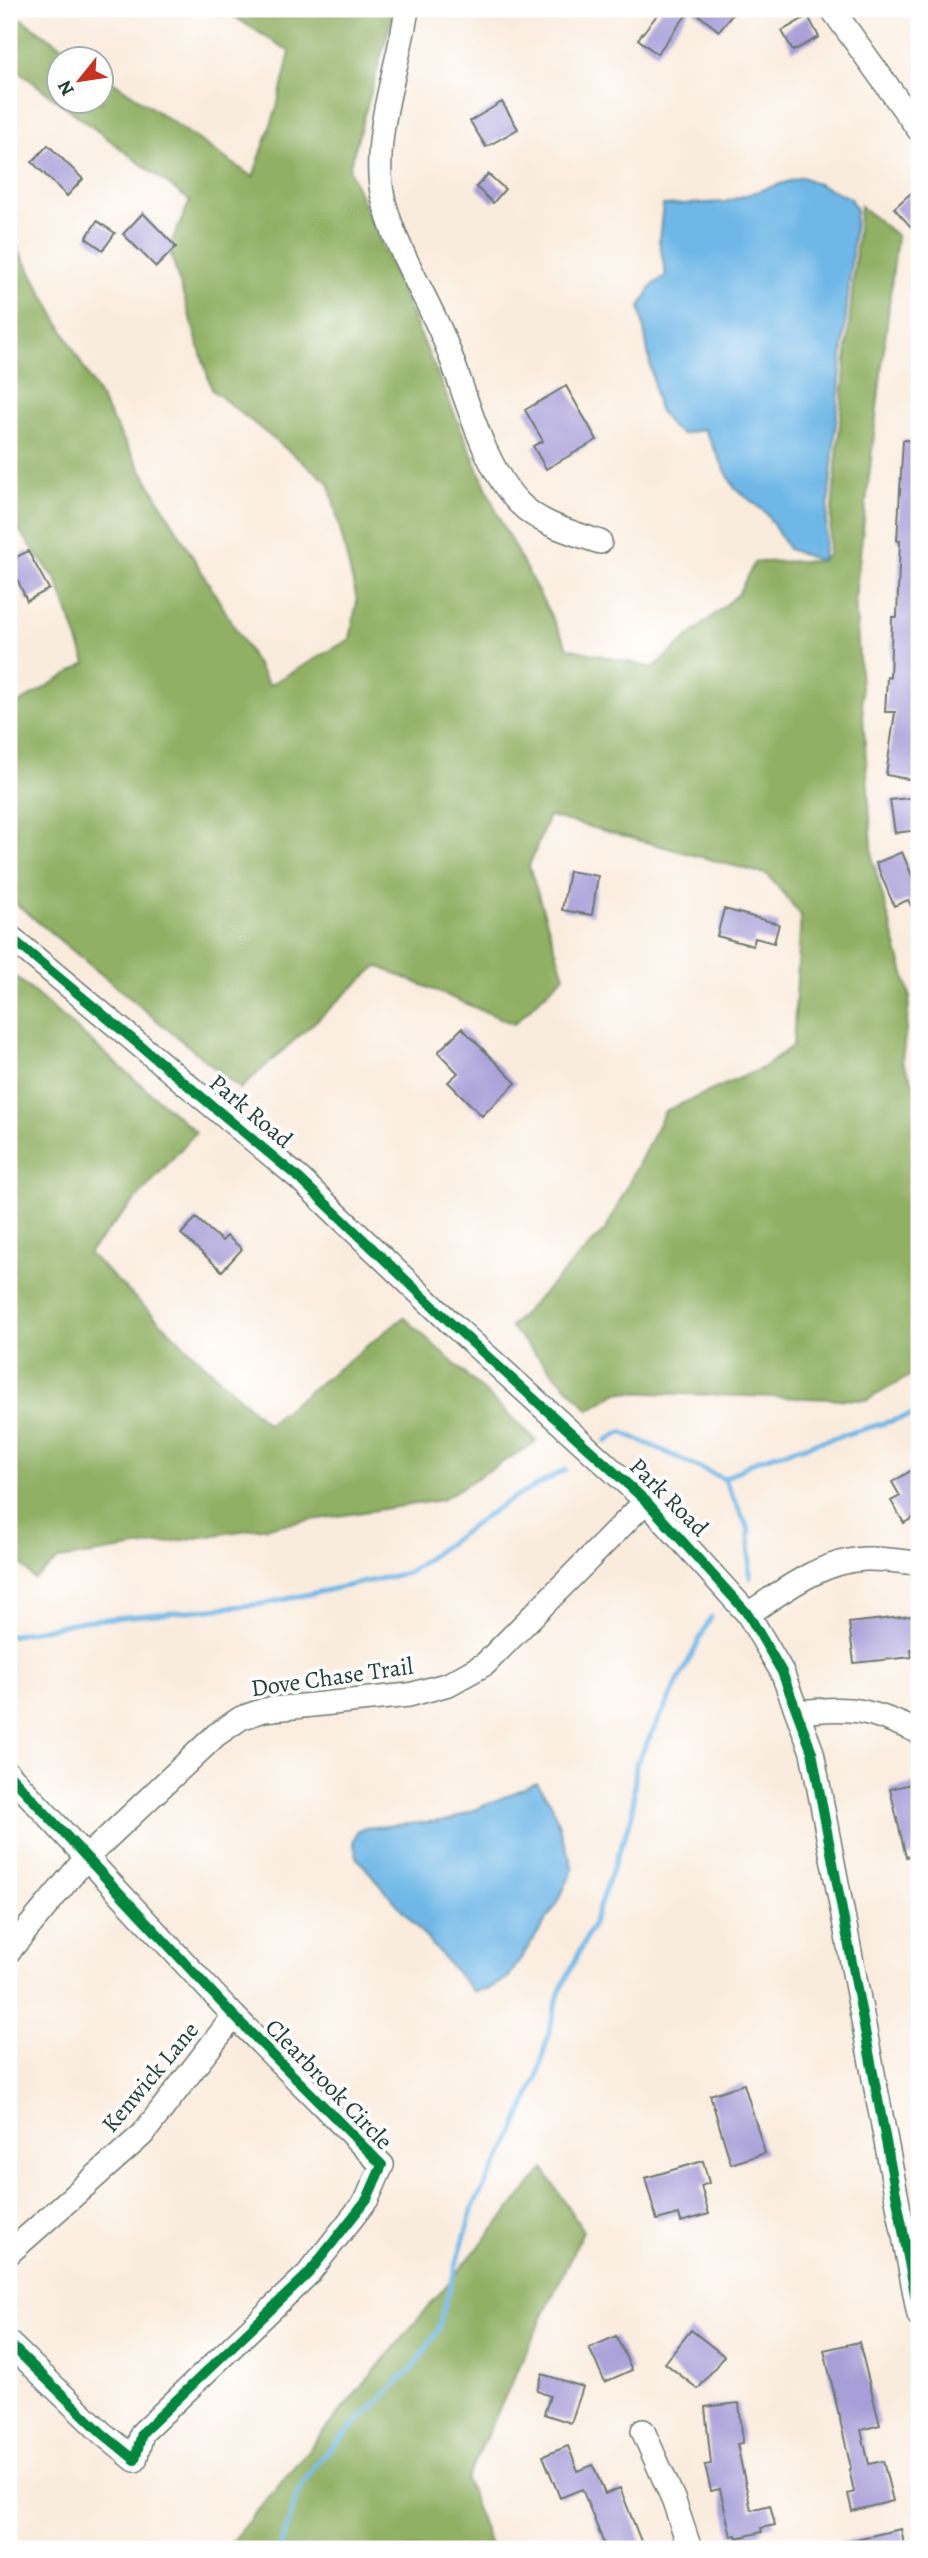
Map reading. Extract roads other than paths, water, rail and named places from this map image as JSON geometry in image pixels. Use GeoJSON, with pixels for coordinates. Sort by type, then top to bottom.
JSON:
{"type":"FeatureCollection","features":[{"type":"Feature","properties":{"kind":"street"},"geometry":{"type":"LineString","coordinates":[[407,9],[401,49],[389,92],[381,151],[380,177],[392,225],[444,338],[485,443],[507,489],[520,503],[543,520],[600,542]]}},
{"type":"Feature","properties":{"kind":"street"},"geometry":{"type":"LineString","coordinates":[[832,9],[919,130]]}},
{"type":"Feature","properties":{"kind":"street","name":"Park Road"},"geometry":{"type":"LineString","coordinates":[[9,936],[300,1179],[454,1326],[646,1501],[748,1614],[782,1672],[800,1712],[812,1752],[919,2315]]}},
{"type":"Feature","properties":{"kind":"street","name":"Dove Chase Trail"},"geometry":{"type":"LineString","coordinates":[[9,1951],[86,1858],[216,1735],[241,1718],[264,1710],[409,1695],[449,1684],[485,1664],[646,1501]]}},
{"type":"Feature","properties":{"kind":"street"},"geometry":{"type":"LineString","coordinates":[[748,1614],[796,1583],[831,1565],[864,1559],[919,1563]]}},
{"type":"Feature","properties":{"kind":"street"},"geometry":{"type":"LineString","coordinates":[[800,1712],[841,1707],[880,1715],[919,1732]]}},
{"type":"Feature","properties":{"kind":"street","name":"Clearbrook Circle"},"geometry":{"type":"LineString","coordinates":[[9,1774],[234,2016],[382,2165],[367,2199],[308,2274],[142,2433],[135,2460],[102,2433],[9,2343]]}},
{"type":"Feature","properties":{"kind":"street","name":"Kenwick Lane"},"geometry":{"type":"LineString","coordinates":[[9,2253],[142,2135],[234,2016]]}},
{"type":"Feature","properties":{"kind":"street"},"geometry":{"type":"LineString","coordinates":[[643,2431],[674,2501],[690,2549]]}},
{"type":"Feature","properties":{"kind":"water"},"geometry":{"type":"Polygon","coordinates":[[[802,177],[850,198],[856,210],[821,561],[788,549],[766,513],[734,487],[704,429],[682,434],[671,427],[658,408],[640,307],[651,287],[666,275],[659,240],[663,205],[725,202],[802,177]]]}},
{"type":"Feature","properties":{"kind":"water"},"geometry":{"type":"Polygon","coordinates":[[[537,1783],[552,1805],[573,1869],[557,1904],[508,1978],[490,1988],[473,1992],[358,1859],[353,1842],[357,1832],[365,1828],[450,1820],[537,1783]]]}},
{"type":"Feature","properties":{"kind":"waterway"},"geometry":{"type":"LineString","coordinates":[[724,1479],[757,1460],[919,1413]]}},
{"type":"Feature","properties":{"kind":"waterway"},"geometry":{"type":"LineString","coordinates":[[606,1441],[622,1432],[724,1479],[749,1530],[750,1578]]}},
{"type":"Feature","properties":{"kind":"waterway"},"geometry":{"type":"LineString","coordinates":[[9,1636],[82,1621],[263,1604],[407,1573],[503,1504],[565,1470]]}},
{"type":"Feature","properties":{"kind":"waterway"},"geometry":{"type":"LineString","coordinates":[[280,2549],[298,2492],[318,2461],[415,2365],[437,2332],[474,2204],[507,2147],[537,2078],[559,1993],[592,1926],[632,1816],[636,1764],[711,1617]]}}]}
